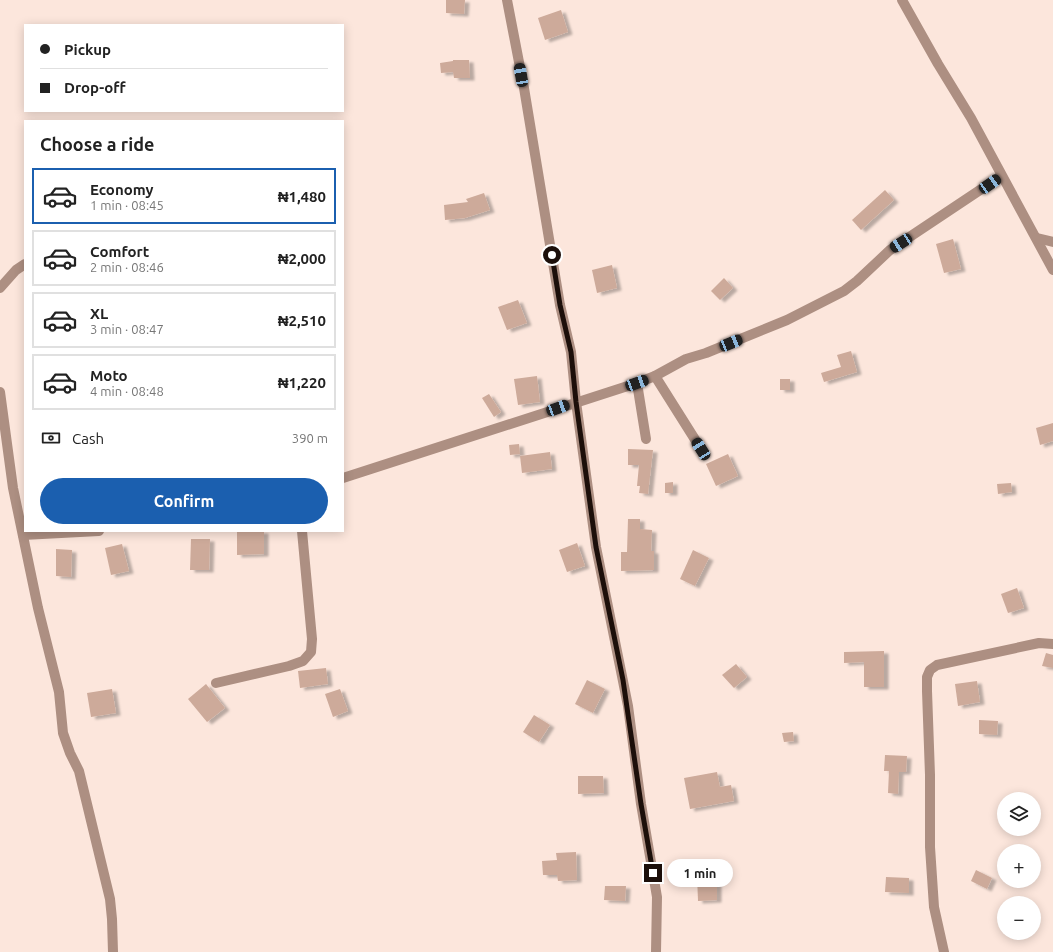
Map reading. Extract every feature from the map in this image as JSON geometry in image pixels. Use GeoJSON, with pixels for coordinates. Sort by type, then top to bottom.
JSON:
{"type":"FeatureCollection","features":[{"type":"Feature","properties":{"kind":"street"},"geometry":{"type":"LineString","coordinates":[[507,0],[524,88],[560,305],[571,352],[576,402],[596,547],[626,700],[641,804],[657,897],[656,952]]}},
{"type":"Feature","properties":{"kind":"street"},"geometry":{"type":"LineString","coordinates":[[902,0],[938,64],[971,118],[1053,270]]}},
{"type":"Feature","properties":{"kind":"street"},"geometry":{"type":"LineString","coordinates":[[344,478],[637,383],[656,376],[686,359],[706,353],[787,320],[844,291],[890,250],[1001,176]]}},
{"type":"Feature","properties":{"kind":"street"},"geometry":{"type":"LineString","coordinates":[[1036,238],[1053,242]]}},
{"type":"Feature","properties":{"kind":"street"},"geometry":{"type":"LineString","coordinates":[[0,288],[16,270],[24,265]]}},
{"type":"Feature","properties":{"kind":"street"},"geometry":{"type":"LineString","coordinates":[[656,376],[701,449]]}},
{"type":"Feature","properties":{"kind":"street"},"geometry":{"type":"LineString","coordinates":[[637,383],[646,439]]}},
{"type":"Feature","properties":{"kind":"street"},"geometry":{"type":"LineString","coordinates":[[0,392],[12,488],[38,608],[59,692],[63,733],[70,753],[79,770],[110,899],[113,952]]}},
{"type":"Feature","properties":{"kind":"street"},"geometry":{"type":"LineString","coordinates":[[22,535],[80,532]]}},
{"type":"Feature","properties":{"kind":"street"},"geometry":{"type":"LineString","coordinates":[[216,683],[289,666],[303,661],[311,652],[312,639],[302,532]]}},
{"type":"Feature","properties":{"kind":"street"},"geometry":{"type":"LineString","coordinates":[[944,952],[934,907],[930,847],[930,775],[926,691],[927,677],[930,670],[937,666],[1039,643],[1053,644]]}},
{"type":"Feature","properties":{"kind":"building"},"geometry":{"type":"Polygon","coordinates":[[[446,0],[465,0],[464,14],[446,13],[446,0]]]}},
{"type":"Feature","properties":{"kind":"building"},"geometry":{"type":"Polygon","coordinates":[[[561,10],[568,32],[545,40],[538,18],[561,10]]]}},
{"type":"Feature","properties":{"kind":"building"},"geometry":{"type":"Polygon","coordinates":[[[453,60],[469,60],[470,78],[454,78],[453,72],[441,73],[440,63],[453,60]]]}},
{"type":"Feature","properties":{"kind":"building"},"geometry":{"type":"Polygon","coordinates":[[[885,190],[894,200],[861,230],[852,220],[885,190]]]}},
{"type":"Feature","properties":{"kind":"building"},"geometry":{"type":"Polygon","coordinates":[[[484,193],[490,210],[465,218],[445,220],[444,205],[468,202],[466,199],[484,193]]]}},
{"type":"Feature","properties":{"kind":"building"},"geometry":{"type":"Polygon","coordinates":[[[953,239],[961,269],[944,273],[936,244],[953,239]]]}},
{"type":"Feature","properties":{"kind":"building"},"geometry":{"type":"Polygon","coordinates":[[[612,265],[617,288],[597,293],[592,270],[612,265]]]}},
{"type":"Feature","properties":{"kind":"building"},"geometry":{"type":"Polygon","coordinates":[[[724,278],[733,288],[720,300],[711,291],[724,278]]]}},
{"type":"Feature","properties":{"kind":"building"},"geometry":{"type":"Polygon","coordinates":[[[518,300],[527,323],[507,330],[498,307],[518,300]]]}},
{"type":"Feature","properties":{"kind":"building"},"geometry":{"type":"Polygon","coordinates":[[[851,351],[857,372],[824,382],[821,373],[841,367],[837,355],[851,351]]]}},
{"type":"Feature","properties":{"kind":"building"},"geometry":{"type":"Polygon","coordinates":[[[537,376],[540,402],[518,405],[514,379],[537,376]]]}},
{"type":"Feature","properties":{"kind":"building"},"geometry":{"type":"Polygon","coordinates":[[[780,379],[790,379],[790,390],[780,390],[780,379]]]}},
{"type":"Feature","properties":{"kind":"building"},"geometry":{"type":"Polygon","coordinates":[[[489,394],[501,412],[494,417],[482,398],[489,394]]]}},
{"type":"Feature","properties":{"kind":"building"},"geometry":{"type":"Polygon","coordinates":[[[1053,423],[1053,441],[1040,445],[1036,428],[1053,423]]]}},
{"type":"Feature","properties":{"kind":"building"},"geometry":{"type":"Polygon","coordinates":[[[519,444],[520,454],[510,455],[509,445],[519,444]]]}},
{"type":"Feature","properties":{"kind":"building"},"geometry":{"type":"Polygon","coordinates":[[[628,449],[653,450],[648,494],[639,493],[640,486],[637,486],[639,465],[628,465],[628,449]]]}},
{"type":"Feature","properties":{"kind":"building"},"geometry":{"type":"Polygon","coordinates":[[[550,452],[552,469],[522,473],[520,456],[550,452]]]}},
{"type":"Feature","properties":{"kind":"building"},"geometry":{"type":"Polygon","coordinates":[[[728,454],[738,476],[716,486],[706,464],[728,454]]]}},
{"type":"Feature","properties":{"kind":"building"},"geometry":{"type":"Polygon","coordinates":[[[673,482],[673,493],[665,493],[665,483],[673,482]]]}},
{"type":"Feature","properties":{"kind":"building"},"geometry":{"type":"Polygon","coordinates":[[[1011,483],[1012,492],[998,494],[997,484],[1011,483]]]}},
{"type":"Feature","properties":{"kind":"building"},"geometry":{"type":"Polygon","coordinates":[[[628,519],[640,519],[640,529],[652,530],[651,551],[654,551],[654,570],[621,571],[621,552],[627,552],[628,519]]]}},
{"type":"Feature","properties":{"kind":"building"},"geometry":{"type":"Polygon","coordinates":[[[237,532],[264,532],[264,554],[237,555],[237,532]]]}},
{"type":"Feature","properties":{"kind":"building"},"geometry":{"type":"Polygon","coordinates":[[[191,539],[210,539],[209,570],[190,570],[191,539]]]}},
{"type":"Feature","properties":{"kind":"building"},"geometry":{"type":"Polygon","coordinates":[[[577,543],[585,566],[567,572],[559,550],[577,543]]]}},
{"type":"Feature","properties":{"kind":"building"},"geometry":{"type":"Polygon","coordinates":[[[122,544],[129,571],[111,575],[105,548],[122,544]]]}},
{"type":"Feature","properties":{"kind":"building"},"geometry":{"type":"Polygon","coordinates":[[[56,549],[72,550],[71,577],[56,576],[56,549]]]}},
{"type":"Feature","properties":{"kind":"building"},"geometry":{"type":"Polygon","coordinates":[[[693,550],[709,558],[695,586],[680,579],[693,550]]]}},
{"type":"Feature","properties":{"kind":"building"},"geometry":{"type":"Polygon","coordinates":[[[1017,588],[1024,608],[1008,613],[1001,594],[1017,588]]]}},
{"type":"Feature","properties":{"kind":"building"},"geometry":{"type":"Polygon","coordinates":[[[884,651],[884,687],[864,687],[864,662],[844,663],[844,652],[884,651]]]}},
{"type":"Feature","properties":{"kind":"building"},"geometry":{"type":"Polygon","coordinates":[[[1046,653],[1053,655],[1053,668],[1042,666],[1046,653]]]}},
{"type":"Feature","properties":{"kind":"building"},"geometry":{"type":"Polygon","coordinates":[[[736,664],[747,677],[734,688],[722,675],[736,664]]]}},
{"type":"Feature","properties":{"kind":"building"},"geometry":{"type":"Polygon","coordinates":[[[326,668],[328,684],[300,688],[298,671],[326,668]]]}},
{"type":"Feature","properties":{"kind":"building"},"geometry":{"type":"Polygon","coordinates":[[[587,680],[605,689],[593,713],[575,704],[587,680]]]}},
{"type":"Feature","properties":{"kind":"building"},"geometry":{"type":"Polygon","coordinates":[[[977,681],[980,702],[958,706],[955,684],[977,681]]]}},
{"type":"Feature","properties":{"kind":"building"},"geometry":{"type":"Polygon","coordinates":[[[206,684],[225,708],[207,722],[188,699],[206,684]]]}},
{"type":"Feature","properties":{"kind":"building"},"geometry":{"type":"Polygon","coordinates":[[[112,689],[116,713],[91,717],[87,693],[112,689]]]}},
{"type":"Feature","properties":{"kind":"building"},"geometry":{"type":"Polygon","coordinates":[[[340,689],[348,711],[333,717],[325,694],[340,689]]]}},
{"type":"Feature","properties":{"kind":"building"},"geometry":{"type":"Polygon","coordinates":[[[534,715],[550,725],[539,742],[523,732],[534,715]]]}},
{"type":"Feature","properties":{"kind":"building"},"geometry":{"type":"Polygon","coordinates":[[[979,720],[998,721],[997,735],[979,734],[979,720]]]}},
{"type":"Feature","properties":{"kind":"building"},"geometry":{"type":"Polygon","coordinates":[[[793,732],[794,741],[784,742],[782,733],[793,732]]]}},
{"type":"Feature","properties":{"kind":"building"},"geometry":{"type":"Polygon","coordinates":[[[885,755],[907,756],[906,772],[899,772],[898,794],[888,793],[889,771],[884,771],[885,755]]]}},
{"type":"Feature","properties":{"kind":"building"},"geometry":{"type":"Polygon","coordinates":[[[717,772],[720,787],[731,785],[734,801],[690,809],[684,778],[717,772]]]}},
{"type":"Feature","properties":{"kind":"building"},"geometry":{"type":"Polygon","coordinates":[[[578,776],[603,776],[604,793],[578,794],[578,776]]]}},
{"type":"Feature","properties":{"kind":"building"},"geometry":{"type":"Polygon","coordinates":[[[576,852],[577,880],[558,881],[557,875],[543,875],[542,861],[557,860],[556,853],[576,852]]]}},
{"type":"Feature","properties":{"kind":"building"},"geometry":{"type":"Polygon","coordinates":[[[976,870],[992,878],[987,889],[971,881],[976,870]]]}},
{"type":"Feature","properties":{"kind":"building"},"geometry":{"type":"Polygon","coordinates":[[[697,875],[717,875],[717,900],[698,901],[697,875]]]}},
{"type":"Feature","properties":{"kind":"building"},"geometry":{"type":"Polygon","coordinates":[[[886,877],[909,878],[909,893],[885,892],[886,877]]]}},
{"type":"Feature","properties":{"kind":"building"},"geometry":{"type":"Polygon","coordinates":[[[605,886],[626,886],[625,901],[604,900],[605,886]]]}},
{"type":"Feature","properties":{"kind":"route"},"geometry":{"type":"LineString","coordinates":[[552,255],[560,305],[571,352],[576,402],[596,547],[628,706],[641,804],[653,873]]}}]}
